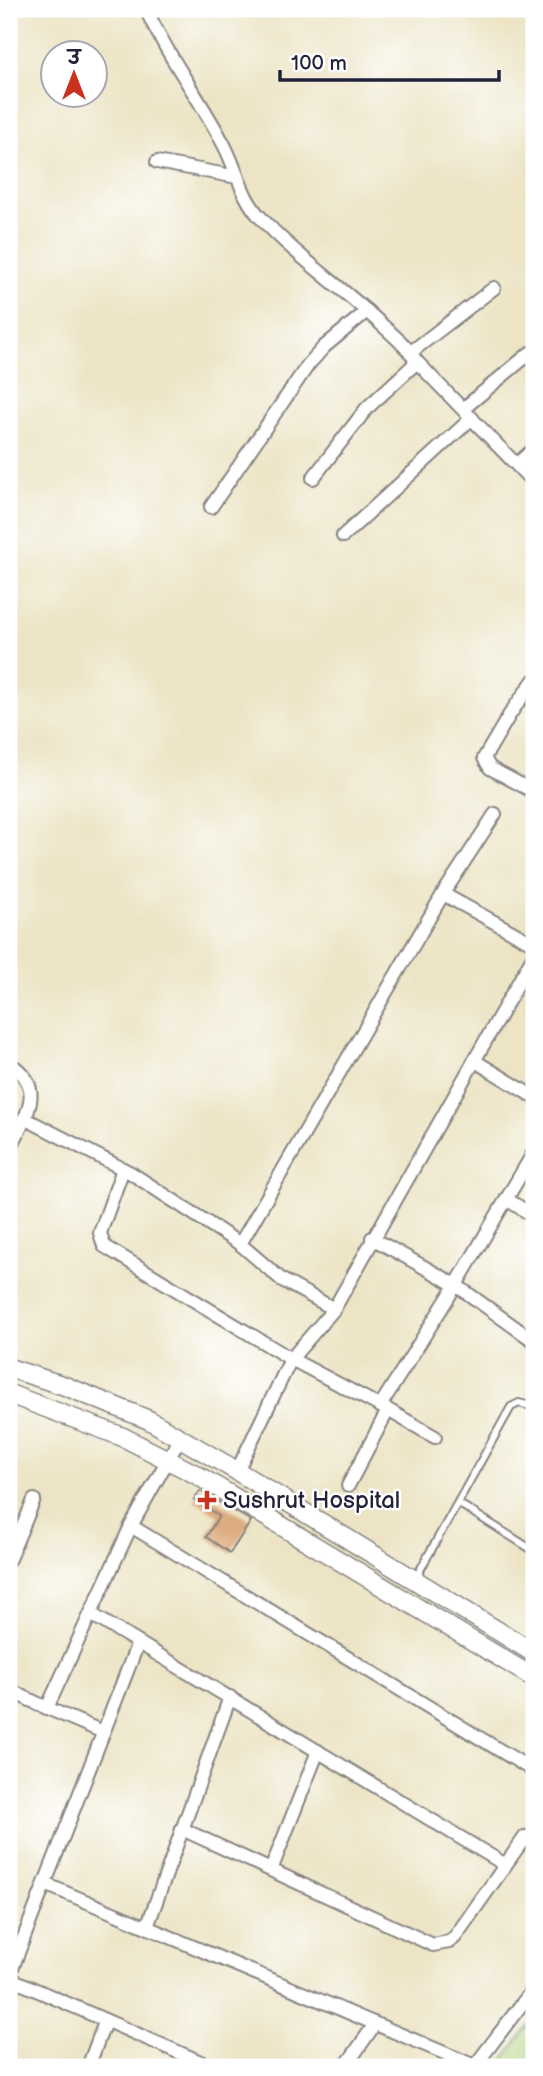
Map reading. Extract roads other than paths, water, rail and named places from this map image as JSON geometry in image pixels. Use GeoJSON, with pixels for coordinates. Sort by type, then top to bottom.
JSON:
{"type":"FeatureCollection","features":[{"type":"Feature","properties":{"kind":"street"},"geometry":{"type":"LineString","coordinates":[[146,9],[222,141],[245,199],[264,221],[367,311],[414,357],[534,483]]}},
{"type":"Feature","properties":{"kind":"street"},"geometry":{"type":"LineString","coordinates":[[157,162],[237,177]]}},
{"type":"Feature","properties":{"kind":"street"},"geometry":{"type":"LineString","coordinates":[[313,478],[367,408],[414,357],[494,288]]}},
{"type":"Feature","properties":{"kind":"street"},"geometry":{"type":"LineString","coordinates":[[211,507],[308,365],[324,347],[367,311]]}},
{"type":"Feature","properties":{"kind":"street"},"geometry":{"type":"LineString","coordinates":[[463,408],[530,353]]}},
{"type":"Feature","properties":{"kind":"street"},"geometry":{"type":"LineString","coordinates":[[343,536],[472,418]]}},
{"type":"Feature","properties":{"kind":"street"},"geometry":{"type":"LineString","coordinates":[[517,464],[534,449]]}},
{"type":"Feature","properties":{"kind":"street"},"geometry":{"type":"LineString","coordinates":[[534,680],[484,758],[490,768],[534,792]]}},
{"type":"Feature","properties":{"kind":"street"},"geometry":{"type":"LineString","coordinates":[[240,1244],[443,894],[495,814]]}},
{"type":"Feature","properties":{"kind":"street"},"geometry":{"type":"LineString","coordinates":[[443,894],[534,944]]}},
{"type":"Feature","properties":{"kind":"street"},"geometry":{"type":"LineString","coordinates":[[237,1471],[291,1359],[334,1309],[534,955]]}},
{"type":"Feature","properties":{"kind":"street"},"geometry":{"type":"LineString","coordinates":[[475,1061],[534,1097]]}},
{"type":"Feature","properties":{"kind":"street"},"geometry":{"type":"LineString","coordinates":[[9,1063],[28,1080],[31,1088],[29,1108],[9,1151]]}},
{"type":"Feature","properties":{"kind":"street"},"geometry":{"type":"LineString","coordinates":[[24,1118],[123,1169],[240,1244],[282,1280],[334,1309]]}},
{"type":"Feature","properties":{"kind":"street"},"geometry":{"type":"LineString","coordinates":[[348,1486],[384,1408],[534,1152]]}},
{"type":"Feature","properties":{"kind":"street"},"geometry":{"type":"LineString","coordinates":[[123,1169],[100,1233],[104,1245],[291,1359],[435,1437]]}},
{"type":"Feature","properties":{"kind":"street"},"geometry":{"type":"LineString","coordinates":[[506,1199],[534,1216]]}},
{"type":"Feature","properties":{"kind":"street"},"geometry":{"type":"LineString","coordinates":[[372,1238],[456,1284],[534,1341]]}},
{"type":"Feature","properties":{"kind":"street"},"geometry":{"type":"LineString","coordinates":[[9,1368],[125,1409],[180,1438],[534,1653]]}},
{"type":"Feature","properties":{"kind":"street"},"geometry":{"type":"LineString","coordinates":[[9,1394],[88,1422],[168,1460],[534,1678]]}},
{"type":"Feature","properties":{"kind":"street"},"geometry":{"type":"LineString","coordinates":[[47,1708],[131,1526],[180,1438]]}},
{"type":"Feature","properties":{"kind":"street"},"geometry":{"type":"LineString","coordinates":[[9,1559],[34,1500]]}},
{"type":"Feature","properties":{"kind":"street"},"geometry":{"type":"LineString","coordinates":[[131,1526],[534,1771]]}},
{"type":"Feature","properties":{"kind":"street"},"geometry":{"type":"LineString","coordinates":[[91,1614],[505,1864]]}},
{"type":"Feature","properties":{"kind":"street"},"geometry":{"type":"LineString","coordinates":[[138,1643],[9,1977],[105,2022],[212,2067]]}},
{"type":"Feature","properties":{"kind":"street"},"geometry":{"type":"LineString","coordinates":[[9,1690],[103,1732]]}},
{"type":"Feature","properties":{"kind":"street"},"geometry":{"type":"LineString","coordinates":[[147,1927],[230,1697]]}},
{"type":"Feature","properties":{"kind":"street"},"geometry":{"type":"LineString","coordinates":[[271,1870],[318,1751]]}},
{"type":"Feature","properties":{"kind":"street"},"geometry":{"type":"LineString","coordinates":[[182,1829],[433,1945],[440,1945],[455,1937],[525,1837]]}},
{"type":"Feature","properties":{"kind":"street"},"geometry":{"type":"LineString","coordinates":[[45,1884],[474,2067],[534,1988]]}},
{"type":"Feature","properties":{"kind":"street"},"geometry":{"type":"LineString","coordinates":[[88,2067],[105,2022]]}},
{"type":"Feature","properties":{"kind":"street"},"geometry":{"type":"LineString","coordinates":[[345,2067],[375,2024]]}},
{"type":"Feature","properties":{"kind":"lane"},"geometry":{"type":"LineString","coordinates":[[415,1581],[511,1407],[519,1404],[534,1407]]}},
{"type":"Feature","properties":{"kind":"lane"},"geometry":{"type":"LineString","coordinates":[[458,1503],[534,1550]]}},
{"type":"Feature","properties":{"kind":"place","name":"Sushrut Hospital"},"geometry":{"type":"Point","coordinates":[207,1500]}}]}
